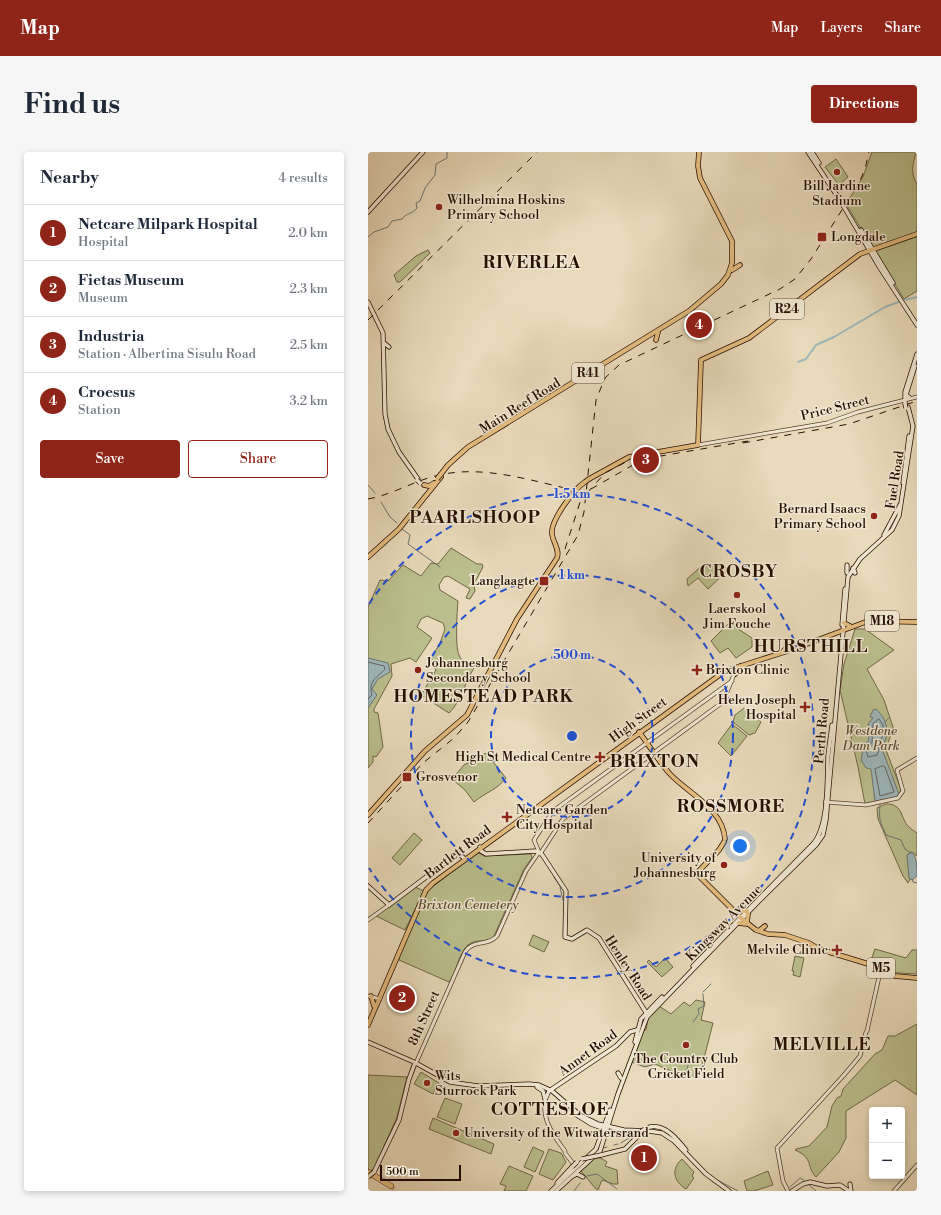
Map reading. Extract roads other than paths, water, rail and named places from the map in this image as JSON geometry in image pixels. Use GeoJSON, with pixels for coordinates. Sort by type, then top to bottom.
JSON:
{"type":"FeatureCollection","features":[{"type":"Feature","properties":{"kind":"highway"},"geometry":{"type":"LineString","coordinates":[[369,1174],[391,1187]]}},
{"type":"Feature","properties":{"kind":"main road"},"geometry":{"type":"LineString","coordinates":[[368,211],[422,152]]}},
{"type":"Feature","properties":{"kind":"main road","name":"Main Reef Road"},"geometry":{"type":"LineString","coordinates":[[701,152],[698,163],[699,174],[731,238],[731,270]]}},
{"type":"Feature","properties":{"kind":"main road","name":"Main Reef Road"},"geometry":{"type":"LineString","coordinates":[[624,352],[649,338],[687,313],[722,286],[731,270],[736,254],[734,238],[703,177],[700,165],[701,152]]}},
{"type":"Feature","properties":{"kind":"main road"},"geometry":{"type":"LineString","coordinates":[[808,152],[844,205]]}},
{"type":"Feature","properties":{"kind":"main road"},"geometry":{"type":"LineString","coordinates":[[813,153],[917,325]]}},
{"type":"Feature","properties":{"kind":"main road"},"geometry":{"type":"LineString","coordinates":[[825,185],[828,180]]}},
{"type":"Feature","properties":{"kind":"main road","name":"R24"},"geometry":{"type":"LineString","coordinates":[[698,445],[701,360],[749,338],[858,255],[917,234]]}},
{"type":"Feature","properties":{"kind":"main road"},"geometry":{"type":"LineString","coordinates":[[871,250],[917,322]]}},
{"type":"Feature","properties":{"kind":"main road"},"geometry":{"type":"LineString","coordinates":[[731,270],[740,265]]}},
{"type":"Feature","properties":{"kind":"main road"},"geometry":{"type":"LineString","coordinates":[[368,304],[381,327],[384,343],[385,414],[387,426],[399,452],[420,482],[424,496]]}},
{"type":"Feature","properties":{"kind":"main road"},"geometry":{"type":"LineString","coordinates":[[368,304],[382,333],[383,410],[386,430],[398,453],[420,482],[430,490]]}},
{"type":"Feature","properties":{"kind":"main road","name":"Main Reef Road"},"geometry":{"type":"LineString","coordinates":[[368,557],[399,529],[460,454],[687,313]]}},
{"type":"Feature","properties":{"kind":"main road"},"geometry":{"type":"LineString","coordinates":[[649,338],[655,340],[658,332]]}},
{"type":"Feature","properties":{"kind":"main road"},"geometry":{"type":"LineString","coordinates":[[384,343],[389,347]]}},
{"type":"Feature","properties":{"kind":"main road"},"geometry":{"type":"LineString","coordinates":[[906,402],[917,354]]}},
{"type":"Feature","properties":{"kind":"main road"},"geometry":{"type":"LineString","coordinates":[[906,402],[917,360]]}},
{"type":"Feature","properties":{"kind":"main road","name":"Main Reef Road"},"geometry":{"type":"LineString","coordinates":[[496,431],[540,400],[581,379]]}},
{"type":"Feature","properties":{"kind":"main road"},"geometry":{"type":"LineString","coordinates":[[906,402],[910,398]]}},
{"type":"Feature","properties":{"kind":"main road","name":"Fuel Road"},"geometry":{"type":"LineString","coordinates":[[850,570],[892,530],[901,509],[914,434],[913,422],[906,402]]}},
{"type":"Feature","properties":{"kind":"main road","name":"Fuel Road"},"geometry":{"type":"LineString","coordinates":[[850,570],[859,557],[887,532],[900,507],[911,425],[906,402]]}},
{"type":"Feature","properties":{"kind":"main road"},"geometry":{"type":"LineString","coordinates":[[368,815],[425,751],[468,714],[514,623],[557,558],[558,552],[553,538],[552,527],[570,499],[584,482],[629,457],[698,445]]}},
{"type":"Feature","properties":{"kind":"main road","name":"Main Reef Road"},"geometry":{"type":"LineString","coordinates":[[368,554],[399,525],[441,476]]}},
{"type":"Feature","properties":{"kind":"main road"},"geometry":{"type":"LineString","coordinates":[[570,499],[578,481],[584,482]]}},
{"type":"Feature","properties":{"kind":"main road"},"geometry":{"type":"LineString","coordinates":[[420,482],[428,486],[434,483]]}},
{"type":"Feature","properties":{"kind":"main road"},"geometry":{"type":"LineString","coordinates":[[844,631],[850,570]]}},
{"type":"Feature","properties":{"kind":"main road","name":"Perth Road"},"geometry":{"type":"LineString","coordinates":[[826,827],[828,753],[844,631],[850,570]]}},
{"type":"Feature","properties":{"kind":"main road","name":"M18"},"geometry":{"type":"LineString","coordinates":[[844,631],[869,619],[917,621]]}},
{"type":"Feature","properties":{"kind":"main road"},"geometry":{"type":"LineString","coordinates":[[737,666],[844,631]]}},
{"type":"Feature","properties":{"kind":"main road"},"geometry":{"type":"LineString","coordinates":[[737,666],[844,631]]}},
{"type":"Feature","properties":{"kind":"main road"},"geometry":{"type":"LineString","coordinates":[[782,651],[789,646]]}},
{"type":"Feature","properties":{"kind":"main road"},"geometry":{"type":"LineString","coordinates":[[734,674],[745,664]]}},
{"type":"Feature","properties":{"kind":"main road","name":"High Street"},"geometry":{"type":"LineString","coordinates":[[526,815],[725,670],[737,666]]}},
{"type":"Feature","properties":{"kind":"main road","name":"M5"},"geometry":{"type":"LineString","coordinates":[[639,732],[655,752],[670,775],[718,818],[723,826],[724,840],[698,874],[742,918],[762,934],[785,935],[809,942]]}},
{"type":"Feature","properties":{"kind":"main road","name":"Perth Road"},"geometry":{"type":"LineString","coordinates":[[820,835],[824,823],[827,802]]}},
{"type":"Feature","properties":{"kind":"main road","name":"Bartlett Road"},"geometry":{"type":"LineString","coordinates":[[379,999],[428,886],[481,846],[526,815]]}},
{"type":"Feature","properties":{"kind":"main road","name":"Kingsway Avenue"},"geometry":{"type":"LineString","coordinates":[[747,912],[816,845],[826,827]]}},
{"type":"Feature","properties":{"kind":"main road","name":"Kingsway Avenue"},"geometry":{"type":"LineString","coordinates":[[747,912],[786,868],[791,866],[820,835]]}},
{"type":"Feature","properties":{"kind":"main road"},"geometry":{"type":"LineString","coordinates":[[481,846],[486,854],[540,853]]}},
{"type":"Feature","properties":{"kind":"main road"},"geometry":{"type":"LineString","coordinates":[[368,886],[389,904],[458,853],[465,859]]}},
{"type":"Feature","properties":{"kind":"main road","name":"Henley Road"},"geometry":{"type":"LineString","coordinates":[[540,853],[545,858],[566,892],[565,937],[572,939],[587,930],[593,934],[646,1015]]}},
{"type":"Feature","properties":{"kind":"main road"},"geometry":{"type":"LineString","coordinates":[[786,868],[791,866]]}},
{"type":"Feature","properties":{"kind":"main road"},"geometry":{"type":"LineString","coordinates":[[737,922],[747,912]]}},
{"type":"Feature","properties":{"kind":"main road"},"geometry":{"type":"LineString","coordinates":[[737,922],[747,912]]}},
{"type":"Feature","properties":{"kind":"main road","name":"M5"},"geometry":{"type":"LineString","coordinates":[[742,918],[762,934],[784,934],[895,975],[917,977]]}},
{"type":"Feature","properties":{"kind":"main road","name":"Kingsway Avenue"},"geometry":{"type":"LineString","coordinates":[[638,1035],[646,1015],[676,988],[737,922]]}},
{"type":"Feature","properties":{"kind":"main road","name":"Kingsway Avenue"},"geometry":{"type":"LineString","coordinates":[[638,1035],[637,1030],[646,1015],[737,922]]}},
{"type":"Feature","properties":{"kind":"main road"},"geometry":{"type":"LineString","coordinates":[[762,934],[765,926]]}},
{"type":"Feature","properties":{"kind":"main road"},"geometry":{"type":"LineString","coordinates":[[370,996],[374,1006]]}},
{"type":"Feature","properties":{"kind":"main road"},"geometry":{"type":"LineString","coordinates":[[368,1019],[379,999]]}},
{"type":"Feature","properties":{"kind":"main road"},"geometry":{"type":"LineString","coordinates":[[368,1025],[379,999]]}},
{"type":"Feature","properties":{"kind":"main road","name":"Annet Road"},"geometry":{"type":"LineString","coordinates":[[550,1091],[616,1046],[629,1033],[637,1030]]}},
{"type":"Feature","properties":{"kind":"main road","name":"Annet Road"},"geometry":{"type":"LineString","coordinates":[[550,1091],[616,1047],[630,1034],[638,1035]]}},
{"type":"Feature","properties":{"kind":"main road"},"geometry":{"type":"LineString","coordinates":[[551,1191],[577,1167],[599,1152],[614,1097],[638,1035]]}},
{"type":"Feature","properties":{"kind":"main road"},"geometry":{"type":"LineString","coordinates":[[605,1128],[638,1035]]}},
{"type":"Feature","properties":{"kind":"main road"},"geometry":{"type":"LineString","coordinates":[[368,1042],[414,1063],[450,1082],[478,1087]]}},
{"type":"Feature","properties":{"kind":"main road"},"geometry":{"type":"LineString","coordinates":[[414,1063],[422,1069],[451,1084],[478,1087]]}},
{"type":"Feature","properties":{"kind":"main road"},"geometry":{"type":"LineString","coordinates":[[369,1174],[399,1120],[414,1063]]}},
{"type":"Feature","properties":{"kind":"main road"},"geometry":{"type":"LineString","coordinates":[[411,1074],[416,1068],[422,1069]]}},
{"type":"Feature","properties":{"kind":"main road"},"geometry":{"type":"LineString","coordinates":[[618,1073],[621,1078]]}},
{"type":"Feature","properties":{"kind":"main road","name":"Annet Road"},"geometry":{"type":"LineString","coordinates":[[478,1087],[483,1084],[490,1087]]}},
{"type":"Feature","properties":{"kind":"main road","name":"Annet Road"},"geometry":{"type":"LineString","coordinates":[[478,1087],[531,1084],[543,1086],[550,1091]]}},
{"type":"Feature","properties":{"kind":"main road"},"geometry":{"type":"LineString","coordinates":[[543,1086],[551,1087],[557,1085]]}},
{"type":"Feature","properties":{"kind":"main road","name":"Annet Road"},"geometry":{"type":"LineString","coordinates":[[499,1086],[537,1087],[550,1091]]}},
{"type":"Feature","properties":{"kind":"main road"},"geometry":{"type":"LineString","coordinates":[[537,1087],[543,1091],[545,1101]]}},
{"type":"Feature","properties":{"kind":"main road"},"geometry":{"type":"LineString","coordinates":[[550,1091],[581,1118],[598,1127],[652,1131],[665,1135],[676,1142],[706,1174],[729,1191]]}},
{"type":"Feature","properties":{"kind":"main road"},"geometry":{"type":"LineString","coordinates":[[550,1091],[580,1114],[605,1128],[621,1133]]}},
{"type":"Feature","properties":{"kind":"main road"},"geometry":{"type":"LineString","coordinates":[[570,1178],[582,1160],[621,1151],[628,1147],[644,1129],[658,1126],[680,1143],[706,1174]]}},
{"type":"Feature","properties":{"kind":"main road"},"geometry":{"type":"LineString","coordinates":[[598,1127],[601,1130],[602,1137]]}},
{"type":"Feature","properties":{"kind":"main road"},"geometry":{"type":"LineString","coordinates":[[602,1137],[609,1134],[621,1133],[651,1133],[666,1138],[708,1179],[725,1191]]}},
{"type":"Feature","properties":{"kind":"main road"},"geometry":{"type":"LineString","coordinates":[[556,1191],[576,1174],[583,1177]]}},
{"type":"Feature","properties":{"kind":"main road"},"geometry":{"type":"LineString","coordinates":[[792,1191],[809,1182],[827,1186],[844,1187],[849,1191]]}},
{"type":"Feature","properties":{"kind":"main road"},"geometry":{"type":"LineString","coordinates":[[849,1191],[850,1184]]}},
{"type":"Feature","properties":{"kind":"street"},"geometry":{"type":"LineString","coordinates":[[910,398],[917,397]]}},
{"type":"Feature","properties":{"kind":"street","name":"Price Street"},"geometry":{"type":"LineString","coordinates":[[698,445],[827,423],[860,411],[906,402]]}},
{"type":"Feature","properties":{"kind":"street"},"geometry":{"type":"LineString","coordinates":[[540,853],[534,840],[554,810],[732,681],[737,666]]}},
{"type":"Feature","properties":{"kind":"street","name":"8th Street"},"geometry":{"type":"LineString","coordinates":[[414,1063],[468,947],[476,943],[488,942],[497,936],[526,871],[563,819],[723,702],[732,681]]}},
{"type":"Feature","properties":{"kind":"street"},"geometry":{"type":"LineString","coordinates":[[827,802],[866,805],[898,798],[904,790],[896,773],[898,769],[917,758]]}},
{"type":"Feature","properties":{"kind":"street"},"geometry":{"type":"LineString","coordinates":[[368,920],[389,904]]}},
{"type":"Feature","properties":{"kind":"street"},"geometry":{"type":"LineString","coordinates":[[787,1190],[781,1174],[777,1149],[860,1056],[881,969]]}},
{"type":"Feature","properties":{"kind":"street"},"geometry":{"type":"LineString","coordinates":[[370,996],[379,999]]}},
{"type":"Feature","properties":{"kind":"street"},"geometry":{"type":"LineString","coordinates":[[550,1091],[545,1101],[548,1127],[577,1167]]}},
{"type":"Feature","properties":{"kind":"street"},"geometry":{"type":"LineString","coordinates":[[894,1191],[917,1165]]}},
{"type":"Feature","properties":{"kind":"water"},"geometry":{"type":"Polygon","coordinates":[[[368,658],[388,663],[390,672],[378,679],[372,689],[377,695],[368,708],[368,658]]]}},
{"type":"Feature","properties":{"kind":"water"},"geometry":{"type":"Polygon","coordinates":[[[876,709],[885,723],[887,733],[882,749],[899,794],[897,797],[875,801],[871,769],[866,768],[861,760],[864,744],[868,742],[870,729],[868,724],[873,718],[870,717],[873,710],[876,709]]]}},
{"type":"Feature","properties":{"kind":"water"},"geometry":{"type":"Polygon","coordinates":[[[912,852],[916,860],[917,876],[912,880],[909,878],[907,855],[912,852]]]}},
{"type":"Feature","properties":{"kind":"waterway"},"geometry":{"type":"LineString","coordinates":[[368,237],[374,232],[388,227],[392,221],[402,219],[417,208],[416,203],[420,201],[425,188],[435,175],[436,164],[447,158],[447,152]]}},
{"type":"Feature","properties":{"kind":"waterway"},"geometry":{"type":"LineString","coordinates":[[905,300],[917,297]]}},
{"type":"Feature","properties":{"kind":"waterway"},"geometry":{"type":"LineString","coordinates":[[798,362],[806,359],[816,345],[834,337],[885,307],[901,301]]}},
{"type":"Feature","properties":{"kind":"waterway"},"geometry":{"type":"LineString","coordinates":[[368,485],[375,493]]}},
{"type":"Feature","properties":{"kind":"waterway"},"geometry":{"type":"LineString","coordinates":[[381,502],[390,517],[397,523]]}},
{"type":"Feature","properties":{"kind":"waterway"},"geometry":{"type":"LineString","coordinates":[[402,529],[410,535],[408,544],[440,567]]}},
{"type":"Feature","properties":{"kind":"waterway"},"geometry":{"type":"LineString","coordinates":[[885,722],[889,718]]}},
{"type":"Feature","properties":{"kind":"waterway"},"geometry":{"type":"LineString","coordinates":[[880,804],[880,820],[886,835],[901,840],[905,849],[911,853]]}},
{"type":"Feature","properties":{"kind":"waterway"},"geometry":{"type":"LineString","coordinates":[[554,877],[560,886]]}},
{"type":"Feature","properties":{"kind":"waterway"},"geometry":{"type":"LineString","coordinates":[[912,879],[913,882],[917,883]]}},
{"type":"Feature","properties":{"kind":"waterway"},"geometry":{"type":"LineString","coordinates":[[560,887],[563,900]]}},
{"type":"Feature","properties":{"kind":"waterway"},"geometry":{"type":"LineString","coordinates":[[703,992],[711,984]]}},
{"type":"Feature","properties":{"kind":"waterway"},"geometry":{"type":"LineString","coordinates":[[693,1022],[699,1014],[698,1009],[704,1006],[703,994]]}},
{"type":"Feature","properties":{"kind":"waterway"},"geometry":{"type":"LineString","coordinates":[[686,1076],[688,1065]]}},
{"type":"Feature","properties":{"kind":"waterway"},"geometry":{"type":"LineString","coordinates":[[621,1143],[632,1136]]}},
{"type":"Feature","properties":{"kind":"waterway"},"geometry":{"type":"LineString","coordinates":[[614,1145],[618,1144]]}},
{"type":"Feature","properties":{"kind":"waterway"},"geometry":{"type":"LineString","coordinates":[[603,1148],[607,1147]]}},
{"type":"Feature","properties":{"kind":"waterway"},"geometry":{"type":"LineString","coordinates":[[587,1176],[597,1174],[617,1189]]}},
{"type":"Feature","properties":{"kind":"waterway"},"geometry":{"type":"LineString","coordinates":[[790,1187],[800,1178],[804,1180]]}},
{"type":"Feature","properties":{"kind":"waterway"},"geometry":{"type":"LineString","coordinates":[[719,1181],[738,1191]]}},
{"type":"Feature","properties":{"kind":"waterway"},"geometry":{"type":"LineString","coordinates":[[574,1191],[580,1183]]}},
{"type":"Feature","properties":{"kind":"waterway"},"geometry":{"type":"LineString","coordinates":[[809,1185],[816,1191]]}},
{"type":"Feature","properties":{"kind":"tunnel"},"geometry":{"type":"LineString","coordinates":[[391,1186],[397,1191]]}},
{"type":"Feature","properties":{"kind":"railway"},"geometry":{"type":"LineString","coordinates":[[368,320],[537,152]]}},
{"type":"Feature","properties":{"kind":"railway"},"geometry":{"type":"LineString","coordinates":[[368,823],[423,763],[454,738],[468,722],[578,535],[584,512],[596,400],[605,378],[619,365],[780,289],[795,279],[811,259],[859,183],[865,169],[869,152]]}},
{"type":"Feature","properties":{"kind":"railway"},"geometry":{"type":"LineString","coordinates":[[743,443],[849,424],[917,401]]}},
{"type":"Feature","properties":{"kind":"railway"},"geometry":{"type":"LineString","coordinates":[[587,493],[605,473],[626,462],[748,441]]}},
{"type":"Feature","properties":{"kind":"railway"},"geometry":{"type":"LineString","coordinates":[[591,489],[633,465]]}},
{"type":"Feature","properties":{"kind":"railway"},"geometry":{"type":"LineString","coordinates":[[368,499],[385,495],[435,476],[470,472],[522,478],[574,490]]}},
{"type":"Feature","properties":{"kind":"railway"},"geometry":{"type":"LineString","coordinates":[[565,549],[583,493]]}},
{"type":"Feature","properties":{"kind":"place","name":"Bill Jardine Stadium"},"geometry":{"type":"Point","coordinates":[837,172]}},
{"type":"Feature","properties":{"kind":"place","name":"Wilhelmina Hoskins Primary School"},"geometry":{"type":"Point","coordinates":[439,207]}},
{"type":"Feature","properties":{"kind":"place","name":"Longdale"},"geometry":{"type":"Point","coordinates":[822,237]}},
{"type":"Feature","properties":{"kind":"place","name":"Croesus"},"geometry":{"type":"Point","coordinates":[699,325]}},
{"type":"Feature","properties":{"kind":"place","name":"Industria"},"geometry":{"type":"Point","coordinates":[646,460]}},
{"type":"Feature","properties":{"kind":"place","name":"Bernard Isaacs Primary School"},"geometry":{"type":"Point","coordinates":[874,516]}},
{"type":"Feature","properties":{"kind":"place","name":"Langlaagte"},"geometry":{"type":"Point","coordinates":[544,581]}},
{"type":"Feature","properties":{"kind":"place","name":"Laerskool Jim Fouche"},"geometry":{"type":"Point","coordinates":[737,595]}},
{"type":"Feature","properties":{"kind":"place","name":"Johannesburg Secondary School"},"geometry":{"type":"Point","coordinates":[418,670]}},
{"type":"Feature","properties":{"kind":"place","name":"Brixton Clinic"},"geometry":{"type":"Point","coordinates":[697,670]}},
{"type":"Feature","properties":{"kind":"place","name":"Helen Joseph Hospital"},"geometry":{"type":"Point","coordinates":[805,707]}},
{"type":"Feature","properties":{"kind":"place","name":"High St Medical Centre"},"geometry":{"type":"Point","coordinates":[600,757]}},
{"type":"Feature","properties":{"kind":"place","name":"Grosvenor"},"geometry":{"type":"Point","coordinates":[407,777]}},
{"type":"Feature","properties":{"kind":"place","name":"Netcare Garden City Hospital"},"geometry":{"type":"Point","coordinates":[507,817]}},
{"type":"Feature","properties":{"kind":"place","name":"University of Johannesburg"},"geometry":{"type":"Point","coordinates":[724,865]}},
{"type":"Feature","properties":{"kind":"place","name":"Melvile Clinic"},"geometry":{"type":"Point","coordinates":[837,950]}},
{"type":"Feature","properties":{"kind":"place","name":"Fietas Museum"},"geometry":{"type":"Point","coordinates":[402,998]}},
{"type":"Feature","properties":{"kind":"place","name":"The Country Club Cricket Field"},"geometry":{"type":"Point","coordinates":[686,1045]}},
{"type":"Feature","properties":{"kind":"place","name":"Wits Sturrock Park"},"geometry":{"type":"Point","coordinates":[427,1083]}},
{"type":"Feature","properties":{"kind":"place","name":"University of the Witwatersrand"},"geometry":{"type":"Point","coordinates":[456,1133]}},
{"type":"Feature","properties":{"kind":"place","name":"Netcare Milpark Hospital"},"geometry":{"type":"Point","coordinates":[644,1158]}},
{"type":"Feature","properties":{"kind":"district","name":"RIVERLEA"},"geometry":{"type":"Point","coordinates":[532,263]}},
{"type":"Feature","properties":{"kind":"district","name":"PAARLSHOOP"},"geometry":{"type":"Point","coordinates":[475,518]}},
{"type":"Feature","properties":{"kind":"district","name":"CROSBY"},"geometry":{"type":"Point","coordinates":[739,572]}},
{"type":"Feature","properties":{"kind":"district","name":"HURSTHILL"},"geometry":{"type":"Point","coordinates":[811,647]}},
{"type":"Feature","properties":{"kind":"district","name":"HOMESTEAD PARK"},"geometry":{"type":"Point","coordinates":[484,697]}},
{"type":"Feature","properties":{"kind":"district","name":"BRIXTON"},"geometry":{"type":"Point","coordinates":[655,762]}},
{"type":"Feature","properties":{"kind":"district","name":"ROSSMORE"},"geometry":{"type":"Point","coordinates":[731,807]}},
{"type":"Feature","properties":{"kind":"district","name":"MELVILLE"},"geometry":{"type":"Point","coordinates":[822,1045]}},
{"type":"Feature","properties":{"kind":"district","name":"COTTESLOE"},"geometry":{"type":"Point","coordinates":[550,1110]}},
{"type":"Feature","properties":{"kind":"park label","name":"Westdene Dam Park"},"geometry":{"type":"Point","coordinates":[871,738]}},
{"type":"Feature","properties":{"kind":"park label","name":"Brixton Cemetery"},"geometry":{"type":"Point","coordinates":[468,905]}}]}
